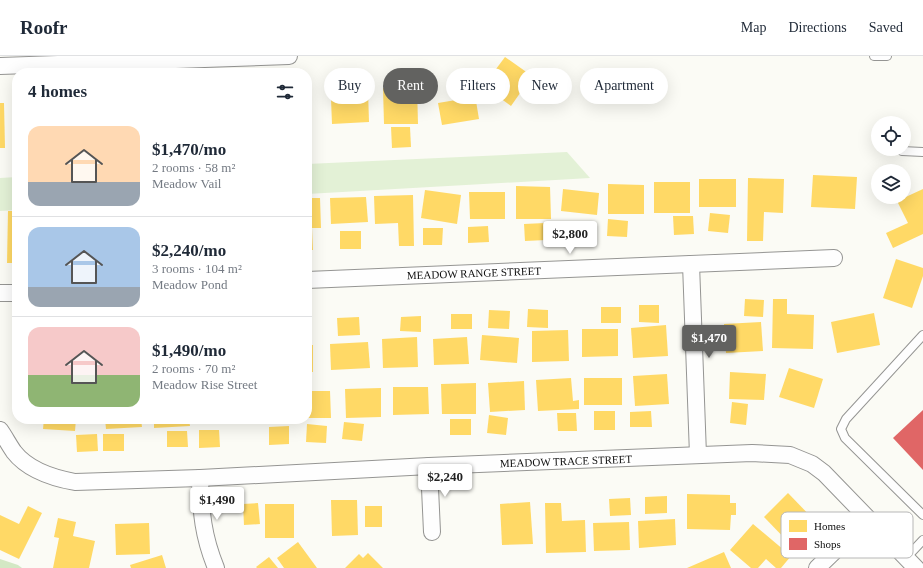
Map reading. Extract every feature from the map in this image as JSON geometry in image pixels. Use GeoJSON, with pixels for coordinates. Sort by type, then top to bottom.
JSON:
{"type":"FeatureCollection","features":[{"type":"Feature","properties":{"kind":"street"},"geometry":{"type":"LineString","coordinates":[[6,63],[289,56]]}},
{"type":"Feature","properties":{"kind":"street","name":"MEADOW RANGE STREET"},"geometry":{"type":"LineString","coordinates":[[312,280],[834,258]]}},
{"type":"Feature","properties":{"kind":"street"},"geometry":{"type":"LineString","coordinates":[[691,264],[698,456]]}},
{"type":"Feature","properties":{"kind":"street"},"geometry":{"type":"LineString","coordinates":[[0,293],[12,293]]}},
{"type":"Feature","properties":{"kind":"street","name":"MEADOW TRACE STREET"},"geometry":{"type":"LineString","coordinates":[[0,430],[15,453],[34,469],[58,479],[75,482],[200,478],[429,466],[752,453],[790,455],[812,464],[824,473],[861,512]]}},
{"type":"Feature","properties":{"kind":"street"},"geometry":{"type":"LineString","coordinates":[[429,466],[432,532]]}},
{"type":"Feature","properties":{"kind":"street"},"geometry":{"type":"LineString","coordinates":[[200,478],[200,510],[210,554],[216,568]]}},
{"type":"Feature","properties":{"kind":"street"},"geometry":{"type":"LineString","coordinates":[[817,568],[827,558]]}},
{"type":"Feature","properties":{"kind":"lane"},"geometry":{"type":"LineString","coordinates":[[874,56],[887,56]]}},
{"type":"Feature","properties":{"kind":"lane"},"geometry":{"type":"LineString","coordinates":[[911,152],[923,152]]}},
{"type":"Feature","properties":{"kind":"lane"},"geometry":{"type":"LineString","coordinates":[[923,335],[846,419],[841,429],[845,438],[923,515]]}},
{"type":"Feature","properties":{"kind":"lane"},"geometry":{"type":"LineString","coordinates":[[911,563],[923,540]]}},
{"type":"Feature","properties":{"kind":"green space"},"geometry":{"type":"Polygon","coordinates":[[[567,152],[590,178],[312,194],[312,164],[567,152]]]}},
{"type":"Feature","properties":{"kind":"green space"},"geometry":{"type":"Polygon","coordinates":[[[12,177],[12,210],[0,211],[0,178],[12,177]]]}},
{"type":"Feature","properties":{"kind":"green space"},"geometry":{"type":"Polygon","coordinates":[[[0,559],[18,565],[22,568],[0,568],[0,559]]]}},
{"type":"Feature","properties":{"kind":"building: Homes"},"geometry":{"type":"Polygon","coordinates":[[[505,57],[521,68],[518,68],[518,96],[511,106],[508,104],[510,104],[510,68],[497,68],[505,57]]]}},
{"type":"Feature","properties":{"kind":"building: Homes"},"geometry":{"type":"Polygon","coordinates":[[[446,102],[446,104],[476,104],[479,119],[442,125],[438,103],[446,102]]]}},
{"type":"Feature","properties":{"kind":"building: Homes"},"geometry":{"type":"Polygon","coordinates":[[[0,103],[4,103],[5,148],[0,148],[0,103]]]}},
{"type":"Feature","properties":{"kind":"building: Homes"},"geometry":{"type":"Polygon","coordinates":[[[331,104],[368,104],[369,122],[332,124],[331,104]]]}},
{"type":"Feature","properties":{"kind":"building: Homes"},"geometry":{"type":"Polygon","coordinates":[[[383,104],[417,104],[418,124],[384,124],[383,104]]]}},
{"type":"Feature","properties":{"kind":"building: Homes"},"geometry":{"type":"Polygon","coordinates":[[[391,127],[410,127],[411,147],[392,148],[391,127]]]}},
{"type":"Feature","properties":{"kind":"building: Homes"},"geometry":{"type":"Polygon","coordinates":[[[813,175],[857,177],[855,209],[811,207],[813,175]]]}},
{"type":"Feature","properties":{"kind":"building: Homes"},"geometry":{"type":"Polygon","coordinates":[[[748,178],[784,179],[783,213],[764,212],[763,241],[747,241],[748,178]]]}},
{"type":"Feature","properties":{"kind":"building: Homes"},"geometry":{"type":"Polygon","coordinates":[[[699,179],[736,179],[736,207],[699,207],[699,179]]]}},
{"type":"Feature","properties":{"kind":"building: Homes"},"geometry":{"type":"Polygon","coordinates":[[[654,182],[690,182],[690,213],[654,213],[654,182]]]}},
{"type":"Feature","properties":{"kind":"building: Homes"},"geometry":{"type":"Polygon","coordinates":[[[608,184],[644,185],[644,214],[608,214],[608,184]]]}},
{"type":"Feature","properties":{"kind":"building: Homes"},"geometry":{"type":"Polygon","coordinates":[[[516,186],[550,187],[551,219],[516,219],[516,186]]]}},
{"type":"Feature","properties":{"kind":"building: Homes"},"geometry":{"type":"Polygon","coordinates":[[[563,189],[599,193],[597,215],[561,211],[563,189]]]}},
{"type":"Feature","properties":{"kind":"building: Homes"},"geometry":{"type":"Polygon","coordinates":[[[923,189],[923,234],[893,248],[886,233],[908,223],[898,204],[911,204],[911,195],[923,189]]]}},
{"type":"Feature","properties":{"kind":"building: Homes"},"geometry":{"type":"Polygon","coordinates":[[[425,190],[461,195],[457,224],[421,218],[425,190]]]}},
{"type":"Feature","properties":{"kind":"building: Homes"},"geometry":{"type":"Polygon","coordinates":[[[469,192],[505,192],[505,219],[470,219],[469,192]]]}},
{"type":"Feature","properties":{"kind":"building: Homes"},"geometry":{"type":"Polygon","coordinates":[[[413,195],[414,246],[399,246],[398,223],[375,224],[374,196],[413,195]]]}},
{"type":"Feature","properties":{"kind":"building: Homes"},"geometry":{"type":"Polygon","coordinates":[[[366,197],[368,222],[331,224],[330,198],[366,197]]]}},
{"type":"Feature","properties":{"kind":"building: Homes"},"geometry":{"type":"Polygon","coordinates":[[[312,198],[320,198],[321,228],[312,228],[312,198]]]}},
{"type":"Feature","properties":{"kind":"building: Homes"},"geometry":{"type":"Polygon","coordinates":[[[8,211],[12,211],[12,263],[7,263],[8,211]]]}},
{"type":"Feature","properties":{"kind":"building: Homes"},"geometry":{"type":"Polygon","coordinates":[[[710,213],[730,215],[728,233],[708,231],[710,213]]]}},
{"type":"Feature","properties":{"kind":"building: Homes"},"geometry":{"type":"Polygon","coordinates":[[[673,216],[693,216],[694,234],[674,235],[673,216]]]}},
{"type":"Feature","properties":{"kind":"building: Homes"},"geometry":{"type":"Polygon","coordinates":[[[608,219],[628,221],[627,237],[607,236],[608,219]]]}},
{"type":"Feature","properties":{"kind":"building: Homes"},"geometry":{"type":"Polygon","coordinates":[[[570,221],[591,221],[592,238],[571,239],[570,221]]]}},
{"type":"Feature","properties":{"kind":"building: Homes"},"geometry":{"type":"Polygon","coordinates":[[[545,223],[546,240],[525,241],[524,224],[545,223]]]}},
{"type":"Feature","properties":{"kind":"building: Homes"},"geometry":{"type":"Polygon","coordinates":[[[488,226],[489,242],[468,243],[468,227],[488,226]]]}},
{"type":"Feature","properties":{"kind":"building: Homes"},"geometry":{"type":"Polygon","coordinates":[[[312,228],[313,250],[312,250],[312,228]]]}},
{"type":"Feature","properties":{"kind":"building: Homes"},"geometry":{"type":"Polygon","coordinates":[[[423,228],[443,228],[442,245],[423,245],[423,228]]]}},
{"type":"Feature","properties":{"kind":"building: Homes"},"geometry":{"type":"Polygon","coordinates":[[[340,231],[361,231],[361,249],[340,249],[340,231]]]}},
{"type":"Feature","properties":{"kind":"building: Homes"},"geometry":{"type":"Polygon","coordinates":[[[896,259],[923,268],[923,276],[912,308],[883,298],[896,259]]]}},
{"type":"Feature","properties":{"kind":"building: Homes"},"geometry":{"type":"Polygon","coordinates":[[[745,299],[764,300],[763,317],[744,316],[745,299]]]}},
{"type":"Feature","properties":{"kind":"building: Homes"},"geometry":{"type":"Polygon","coordinates":[[[773,299],[787,299],[787,314],[814,315],[813,349],[772,348],[773,299]]]}},
{"type":"Feature","properties":{"kind":"building: Homes"},"geometry":{"type":"Polygon","coordinates":[[[639,305],[659,305],[659,323],[639,322],[639,305]]]}},
{"type":"Feature","properties":{"kind":"building: Homes"},"geometry":{"type":"Polygon","coordinates":[[[601,307],[621,307],[621,323],[601,323],[601,307]]]}},
{"type":"Feature","properties":{"kind":"building: Homes"},"geometry":{"type":"Polygon","coordinates":[[[528,309],[548,310],[548,328],[527,327],[528,309]]]}},
{"type":"Feature","properties":{"kind":"building: Homes"},"geometry":{"type":"Polygon","coordinates":[[[489,310],[510,311],[509,329],[488,328],[489,310]]]}},
{"type":"Feature","properties":{"kind":"building: Homes"},"geometry":{"type":"Polygon","coordinates":[[[874,313],[880,345],[837,353],[831,322],[874,313]]]}},
{"type":"Feature","properties":{"kind":"building: Homes"},"geometry":{"type":"Polygon","coordinates":[[[451,314],[472,314],[472,329],[451,329],[451,314]]]}},
{"type":"Feature","properties":{"kind":"building: Homes"},"geometry":{"type":"Polygon","coordinates":[[[421,316],[421,332],[400,331],[401,317],[421,316]]]}},
{"type":"Feature","properties":{"kind":"building: Homes"},"geometry":{"type":"Polygon","coordinates":[[[359,317],[360,335],[338,336],[337,318],[359,317]]]}},
{"type":"Feature","properties":{"kind":"building: Homes"},"geometry":{"type":"Polygon","coordinates":[[[761,322],[763,351],[726,353],[724,324],[761,322]]]}},
{"type":"Feature","properties":{"kind":"building: Homes"},"geometry":{"type":"Polygon","coordinates":[[[666,325],[668,356],[633,358],[631,328],[666,325]]]}},
{"type":"Feature","properties":{"kind":"building: Homes"},"geometry":{"type":"Polygon","coordinates":[[[582,329],[618,329],[618,356],[582,357],[582,329]]]}},
{"type":"Feature","properties":{"kind":"building: Homes"},"geometry":{"type":"Polygon","coordinates":[[[568,330],[569,361],[532,362],[532,331],[568,330]]]}},
{"type":"Feature","properties":{"kind":"building: Homes"},"geometry":{"type":"Polygon","coordinates":[[[482,335],[519,338],[517,363],[480,360],[482,335]]]}},
{"type":"Feature","properties":{"kind":"building: Homes"},"geometry":{"type":"Polygon","coordinates":[[[417,337],[418,367],[383,368],[382,339],[417,337]]]}},
{"type":"Feature","properties":{"kind":"building: Homes"},"geometry":{"type":"Polygon","coordinates":[[[467,337],[469,364],[434,365],[433,339],[467,337]]]}},
{"type":"Feature","properties":{"kind":"building: Homes"},"geometry":{"type":"Polygon","coordinates":[[[368,342],[370,368],[331,370],[330,344],[368,342]]]}},
{"type":"Feature","properties":{"kind":"building: Homes"},"geometry":{"type":"Polygon","coordinates":[[[312,345],[313,345],[312,372],[312,345]]]}},
{"type":"Feature","properties":{"kind":"building: Homes"},"geometry":{"type":"Polygon","coordinates":[[[789,368],[823,379],[814,408],[779,397],[789,368]]]}},
{"type":"Feature","properties":{"kind":"building: Homes"},"geometry":{"type":"Polygon","coordinates":[[[730,372],[766,374],[764,400],[729,399],[730,372]]]}},
{"type":"Feature","properties":{"kind":"building: Homes"},"geometry":{"type":"Polygon","coordinates":[[[667,374],[669,404],[635,406],[633,376],[667,374]]]}},
{"type":"Feature","properties":{"kind":"building: Homes"},"geometry":{"type":"Polygon","coordinates":[[[571,378],[573,401],[579,400],[579,409],[538,411],[536,380],[571,378]]]}},
{"type":"Feature","properties":{"kind":"building: Homes"},"geometry":{"type":"Polygon","coordinates":[[[584,378],[622,378],[622,405],[584,405],[584,378]]]}},
{"type":"Feature","properties":{"kind":"building: Homes"},"geometry":{"type":"Polygon","coordinates":[[[524,381],[525,410],[490,412],[488,383],[524,381]]]}},
{"type":"Feature","properties":{"kind":"building: Homes"},"geometry":{"type":"Polygon","coordinates":[[[476,383],[476,414],[442,414],[441,384],[476,383]]]}},
{"type":"Feature","properties":{"kind":"building: Homes"},"geometry":{"type":"Polygon","coordinates":[[[393,387],[428,387],[429,414],[393,415],[393,387]]]}},
{"type":"Feature","properties":{"kind":"building: Homes"},"geometry":{"type":"Polygon","coordinates":[[[381,388],[381,417],[346,418],[345,389],[381,388]]]}},
{"type":"Feature","properties":{"kind":"building: Homes"},"geometry":{"type":"Polygon","coordinates":[[[312,391],[330,391],[331,418],[312,418],[312,391]]]}},
{"type":"Feature","properties":{"kind":"building: Homes"},"geometry":{"type":"Polygon","coordinates":[[[732,402],[748,404],[746,425],[730,423],[732,402]]]}},
{"type":"Feature","properties":{"kind":"building: Homes"},"geometry":{"type":"Polygon","coordinates":[[[594,411],[615,411],[615,430],[594,430],[594,411]]]}},
{"type":"Feature","properties":{"kind":"building: Homes"},"geometry":{"type":"Polygon","coordinates":[[[651,411],[652,427],[630,427],[630,412],[651,411]]]}},
{"type":"Feature","properties":{"kind":"building: Homes"},"geometry":{"type":"Polygon","coordinates":[[[557,413],[576,413],[577,431],[558,431],[557,413]]]}},
{"type":"Feature","properties":{"kind":"building: Homes"},"geometry":{"type":"Polygon","coordinates":[[[489,415],[508,418],[506,435],[487,433],[489,415]]]}},
{"type":"Feature","properties":{"kind":"building: Homes"},"geometry":{"type":"Polygon","coordinates":[[[450,419],[471,419],[471,435],[450,435],[450,419]]]}},
{"type":"Feature","properties":{"kind":"building: Homes"},"geometry":{"type":"Polygon","coordinates":[[[344,422],[364,424],[362,441],[342,439],[344,422]]]}},
{"type":"Feature","properties":{"kind":"building: Homes"},"geometry":{"type":"Polygon","coordinates":[[[44,424],[76,424],[75,431],[43,429],[44,424]]]}},
{"type":"Feature","properties":{"kind":"building: Homes"},"geometry":{"type":"Polygon","coordinates":[[[106,424],[142,424],[142,427],[106,429],[106,424]]]}},
{"type":"Feature","properties":{"kind":"building: Homes"},"geometry":{"type":"Polygon","coordinates":[[[154,424],[190,424],[190,426],[154,428],[154,424]]]}},
{"type":"Feature","properties":{"kind":"building: Homes"},"geometry":{"type":"Polygon","coordinates":[[[307,424],[327,426],[326,443],[306,442],[307,424]]]}},
{"type":"Feature","properties":{"kind":"building: Homes"},"geometry":{"type":"Polygon","coordinates":[[[289,426],[289,444],[269,445],[269,427],[289,426]]]}},
{"type":"Feature","properties":{"kind":"building: Homes"},"geometry":{"type":"Polygon","coordinates":[[[199,430],[219,430],[220,447],[199,448],[199,430]]]}},
{"type":"Feature","properties":{"kind":"building: Homes"},"geometry":{"type":"Polygon","coordinates":[[[167,431],[187,431],[188,447],[167,447],[167,431]]]}},
{"type":"Feature","properties":{"kind":"building: Homes"},"geometry":{"type":"Polygon","coordinates":[[[97,434],[98,451],[77,452],[76,435],[97,434]]]}},
{"type":"Feature","properties":{"kind":"building: Homes"},"geometry":{"type":"Polygon","coordinates":[[[103,434],[124,434],[124,451],[103,451],[103,434]]]}},
{"type":"Feature","properties":{"kind":"building: Homes"},"geometry":{"type":"Polygon","coordinates":[[[788,493],[806,512],[781,512],[781,535],[764,517],[788,493]]]}},
{"type":"Feature","properties":{"kind":"building: Homes"},"geometry":{"type":"Polygon","coordinates":[[[687,494],[730,495],[730,503],[736,503],[736,515],[731,515],[730,530],[687,529],[687,494]]]}},
{"type":"Feature","properties":{"kind":"building: Homes"},"geometry":{"type":"Polygon","coordinates":[[[667,496],[667,513],[645,514],[645,497],[667,496]]]}},
{"type":"Feature","properties":{"kind":"building: Homes"},"geometry":{"type":"Polygon","coordinates":[[[630,498],[631,515],[610,516],[609,499],[630,498]]]}},
{"type":"Feature","properties":{"kind":"building: Homes"},"geometry":{"type":"Polygon","coordinates":[[[331,500],[357,500],[358,535],[332,536],[331,500]]]}},
{"type":"Feature","properties":{"kind":"building: Homes"},"geometry":{"type":"Polygon","coordinates":[[[530,502],[533,544],[502,545],[500,504],[530,502]]]}},
{"type":"Feature","properties":{"kind":"building: Homes"},"geometry":{"type":"Polygon","coordinates":[[[258,503],[260,524],[244,525],[243,504],[258,503]]]}},
{"type":"Feature","properties":{"kind":"building: Homes"},"geometry":{"type":"Polygon","coordinates":[[[545,503],[561,503],[562,521],[585,520],[586,552],[546,553],[545,503]]]}},
{"type":"Feature","properties":{"kind":"building: Homes"},"geometry":{"type":"Polygon","coordinates":[[[265,504],[294,504],[294,538],[265,538],[265,504]]]}},
{"type":"Feature","properties":{"kind":"building: Homes"},"geometry":{"type":"Polygon","coordinates":[[[28,506],[42,513],[19,559],[0,550],[0,515],[19,524],[28,506]]]}},
{"type":"Feature","properties":{"kind":"building: Homes"},"geometry":{"type":"Polygon","coordinates":[[[365,506],[382,506],[382,527],[365,527],[365,506]]]}},
{"type":"Feature","properties":{"kind":"building: Homes"},"geometry":{"type":"Polygon","coordinates":[[[58,518],[76,522],[73,536],[95,541],[89,568],[53,568],[59,538],[54,537],[58,518]]]}},
{"type":"Feature","properties":{"kind":"building: Homes"},"geometry":{"type":"Polygon","coordinates":[[[675,519],[676,545],[639,548],[638,521],[675,519]]]}},
{"type":"Feature","properties":{"kind":"building: Homes"},"geometry":{"type":"Polygon","coordinates":[[[629,522],[630,550],[594,551],[593,523],[629,522]]]}},
{"type":"Feature","properties":{"kind":"building: Homes"},"geometry":{"type":"Polygon","coordinates":[[[149,523],[150,554],[116,555],[115,524],[149,523]]]}},
{"type":"Feature","properties":{"kind":"building: Homes"},"geometry":{"type":"Polygon","coordinates":[[[753,524],[781,548],[781,558],[789,558],[781,568],[776,568],[766,559],[758,568],[751,568],[730,550],[753,524]]]}},
{"type":"Feature","properties":{"kind":"building: Homes"},"geometry":{"type":"Polygon","coordinates":[[[298,542],[317,568],[284,568],[277,558],[298,542]]]}},
{"type":"Feature","properties":{"kind":"building: Homes"},"geometry":{"type":"Polygon","coordinates":[[[724,552],[731,568],[687,568],[724,552]]]}},
{"type":"Feature","properties":{"kind":"building: Homes"},"geometry":{"type":"Polygon","coordinates":[[[368,553],[383,568],[345,568],[359,554],[363,558],[368,553]]]}},
{"type":"Feature","properties":{"kind":"building: Homes"},"geometry":{"type":"Polygon","coordinates":[[[162,555],[166,568],[131,568],[130,565],[162,555]]]}},
{"type":"Feature","properties":{"kind":"building: Homes"},"geometry":{"type":"Polygon","coordinates":[[[269,557],[278,568],[256,567],[269,557]]]}},
{"type":"Feature","properties":{"kind":"building: Shops"},"geometry":{"type":"Polygon","coordinates":[[[923,410],[923,470],[893,438],[923,410]]]}}]}
